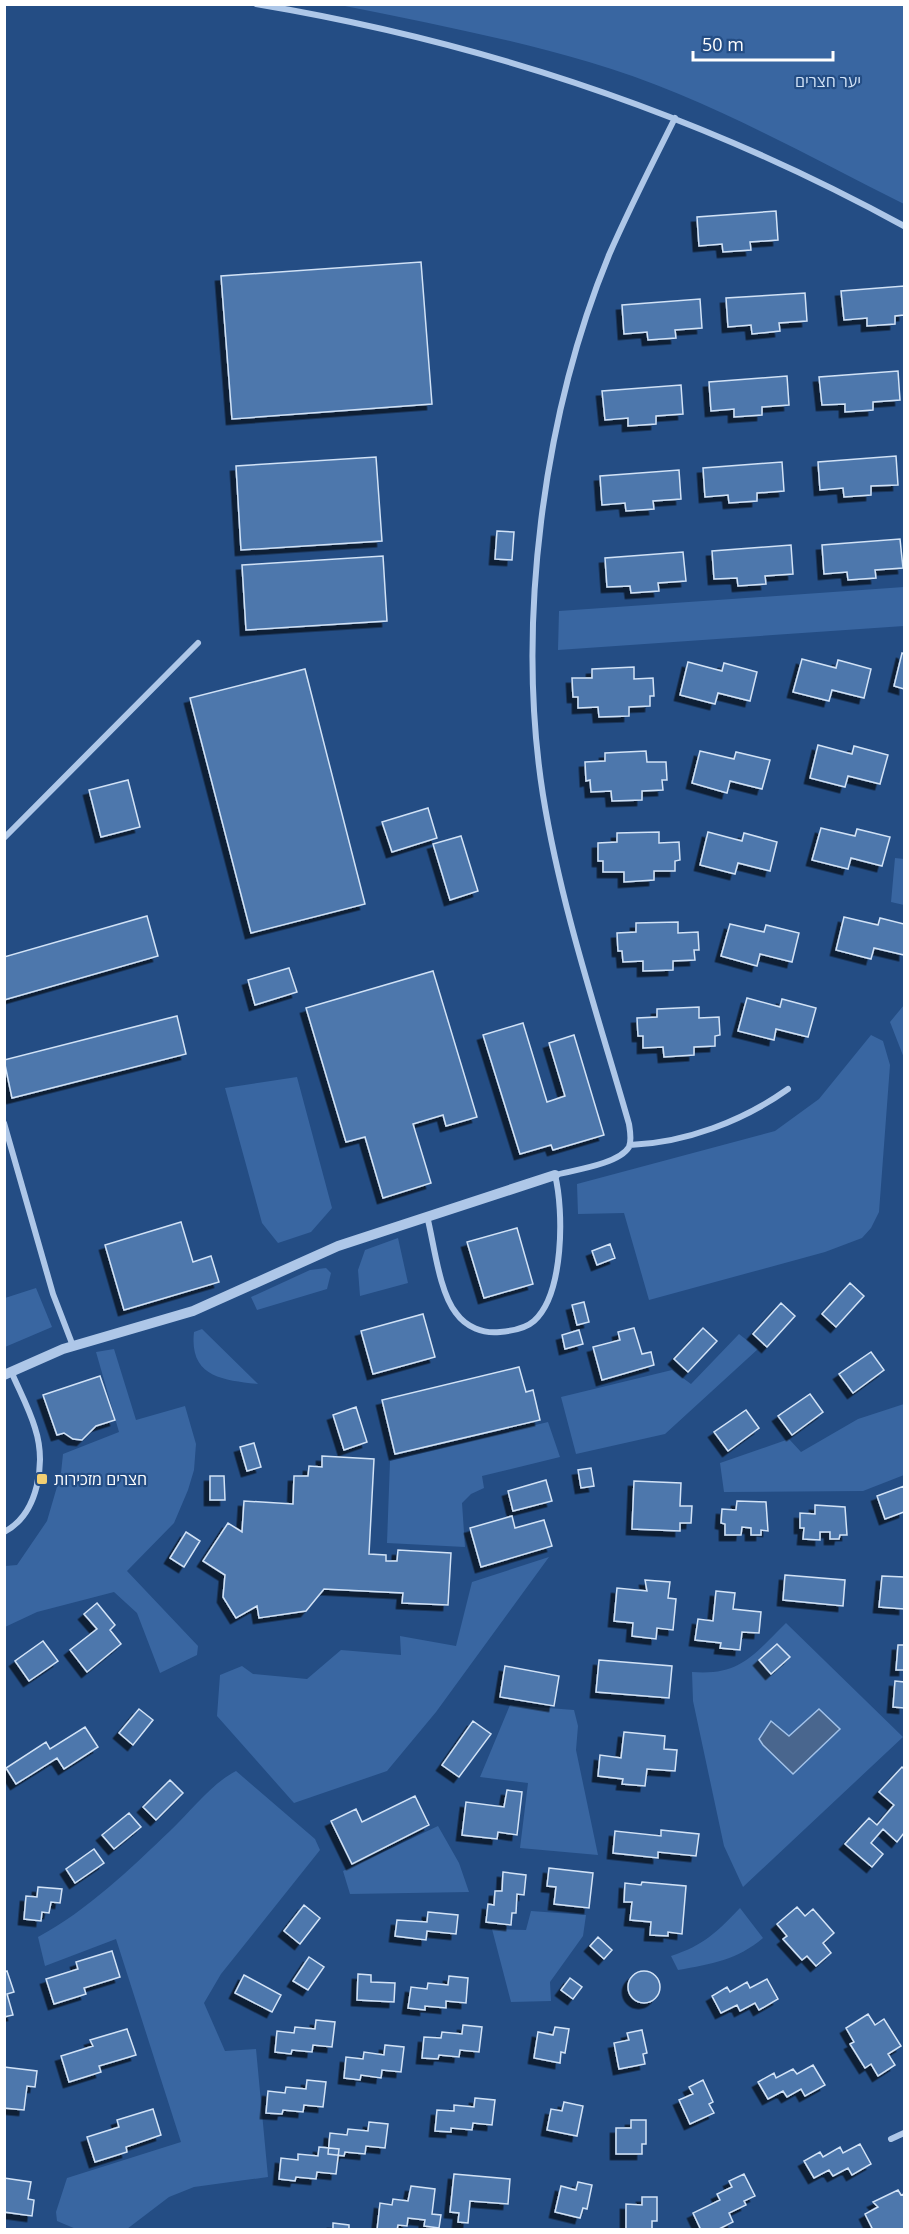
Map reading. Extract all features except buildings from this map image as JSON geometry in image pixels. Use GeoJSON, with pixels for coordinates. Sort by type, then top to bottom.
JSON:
{"type":"FeatureCollection","features":[{"type":"Feature","properties":{"kind":"street"},"geometry":{"type":"LineString","coordinates":[[256,4],[425,38],[538,71],[675,118],[813,178],[904,226]]}},
{"type":"Feature","properties":{"kind":"street"},"geometry":{"type":"LineString","coordinates":[[4,1532],[13,1528],[26,1514],[34,1499],[38,1475],[36,1431],[8,1373],[73,1346],[193,1311],[290,1265],[427,1216],[555,1175],[614,1160],[630,1145],[630,1124],[568,911],[544,803],[534,692],[536,585],[549,470],[574,361],[609,256],[675,118]]}},
{"type":"Feature","properties":{"kind":"street"},"geometry":{"type":"LineString","coordinates":[[4,838],[198,643]]}},
{"type":"Feature","properties":{"kind":"street"},"geometry":{"type":"LineString","coordinates":[[630,1145],[655,1144],[725,1123],[764,1106],[788,1089]]}},
{"type":"Feature","properties":{"kind":"street"},"geometry":{"type":"LineString","coordinates":[[4,1123],[54,1294],[73,1346]]}},
{"type":"Feature","properties":{"kind":"street"},"geometry":{"type":"LineString","coordinates":[[427,1216],[447,1297],[454,1312],[464,1323],[493,1333],[525,1327],[536,1320],[545,1305],[559,1255],[561,1208],[555,1175]]}},
{"type":"Feature","properties":{"kind":"street"},"geometry":{"type":"LineString","coordinates":[[891,2139],[904,2133]]}},
{"type":"Feature","properties":{"kind":"green space","name":"יער חצרים"},"geometry":{"type":"Polygon","coordinates":[[[340,5],[904,5],[904,204],[750,126],[630,75],[528,45],[340,5]]]}},
{"type":"Feature","properties":{"kind":"green space"},"geometry":{"type":"Polygon","coordinates":[[[904,587],[904,626],[558,650],[559,611],[904,587]]]}},
{"type":"Feature","properties":{"kind":"green space"},"geometry":{"type":"Polygon","coordinates":[[[895,858],[904,859],[904,905],[891,902],[895,858]]]}},
{"type":"Feature","properties":{"kind":"green space"},"geometry":{"type":"Polygon","coordinates":[[[904,1005],[904,1058],[890,1022],[904,1005]]]}},
{"type":"Feature","properties":{"kind":"green space"},"geometry":{"type":"Polygon","coordinates":[[[871,1035],[883,1041],[890,1065],[879,1212],[871,1228],[862,1238],[825,1252],[649,1300],[624,1213],[578,1214],[577,1184],[775,1131],[819,1099],[871,1035]]]}},
{"type":"Feature","properties":{"kind":"green space"},"geometry":{"type":"Polygon","coordinates":[[[297,1077],[332,1208],[311,1232],[278,1243],[262,1223],[225,1088],[297,1077]]]}},
{"type":"Feature","properties":{"kind":"green space"},"geometry":{"type":"Polygon","coordinates":[[[398,1238],[408,1283],[360,1296],[358,1270],[365,1250],[398,1238]]]}},
{"type":"Feature","properties":{"kind":"green space"},"geometry":{"type":"Polygon","coordinates":[[[326,1268],[331,1273],[327,1289],[257,1310],[251,1297],[310,1270],[326,1268]]]}},
{"type":"Feature","properties":{"kind":"green space"},"geometry":{"type":"Polygon","coordinates":[[[36,1288],[52,1327],[5,1347],[5,1298],[36,1288]]]}},
{"type":"Feature","properties":{"kind":"green space"},"geometry":{"type":"Polygon","coordinates":[[[202,1329],[258,1384],[221,1378],[203,1367],[197,1359],[194,1347],[194,1332],[202,1329]]]}},
{"type":"Feature","properties":{"kind":"green space"},"geometry":{"type":"Polygon","coordinates":[[[739,1334],[758,1349],[665,1434],[576,1454],[561,1397],[672,1370],[691,1384],[739,1334]]]}},
{"type":"Feature","properties":{"kind":"green space"},"geometry":{"type":"Polygon","coordinates":[[[114,1349],[136,1420],[185,1406],[196,1444],[194,1470],[174,1523],[127,1571],[198,1646],[197,1655],[160,1673],[137,1613],[114,1592],[37,1612],[5,1627],[5,1566],[17,1565],[47,1521],[61,1473],[63,1454],[119,1432],[96,1352],[114,1349]]]}},
{"type":"Feature","properties":{"kind":"green space"},"geometry":{"type":"Polygon","coordinates":[[[904,1404],[904,1475],[863,1491],[724,1492],[720,1463],[789,1439],[801,1452],[858,1419],[904,1404]]]}},
{"type":"Feature","properties":{"kind":"green space"},"geometry":{"type":"Polygon","coordinates":[[[548,1422],[560,1457],[482,1476],[484,1488],[471,1494],[462,1503],[465,1547],[387,1543],[390,1461],[548,1422]]]}},
{"type":"Feature","properties":{"kind":"green space"},"geometry":{"type":"Polygon","coordinates":[[[549,1557],[436,1712],[387,1771],[294,1803],[217,1716],[220,1675],[242,1666],[253,1674],[307,1679],[341,1650],[401,1655],[400,1636],[456,1646],[472,1582],[549,1557]]]}},
{"type":"Feature","properties":{"kind":"green space"},"geometry":{"type":"Polygon","coordinates":[[[786,1623],[903,1737],[743,1887],[724,1846],[693,1701],[692,1672],[723,1670],[745,1661],[786,1623]]]}},
{"type":"Feature","properties":{"kind":"green space"},"geometry":{"type":"Polygon","coordinates":[[[510,1705],[574,1710],[578,1726],[576,1750],[598,1855],[520,1848],[528,1783],[480,1777],[510,1705]]]}},
{"type":"Feature","properties":{"kind":"green space"},"geometry":{"type":"Polygon","coordinates":[[[236,1771],[315,1839],[320,1850],[221,1974],[204,2003],[225,2051],[256,2049],[268,2177],[194,2187],[169,2197],[127,2229],[76,2229],[57,2221],[56,2212],[67,2178],[181,2142],[116,1939],[45,1966],[38,1937],[74,1914],[108,1888],[171,1830],[210,1790],[236,1771]]]}},
{"type":"Feature","properties":{"kind":"green space"},"geometry":{"type":"Polygon","coordinates":[[[438,1826],[459,1863],[469,1892],[350,1894],[343,1871],[438,1826]]]}},
{"type":"Feature","properties":{"kind":"green space"},"geometry":{"type":"Polygon","coordinates":[[[740,1908],[763,1938],[734,1956],[678,1970],[671,1956],[709,1937],[740,1908]]]}},
{"type":"Feature","properties":{"kind":"green space"},"geometry":{"type":"Polygon","coordinates":[[[531,1911],[586,1915],[583,1936],[550,1982],[551,2001],[511,2002],[492,1929],[526,1930],[531,1911]]]}},
{"type":"Feature","properties":{"kind":"shaded area"},"geometry":{"type":"Polygon","coordinates":[[[819,1709],[840,1729],[793,1774],[759,1739],[771,1721],[789,1736],[819,1709]]]}},
{"type":"Feature","properties":{"kind":"place","name":"חצרים מזכירות"},"geometry":{"type":"Point","coordinates":[42,1479]}}]}
